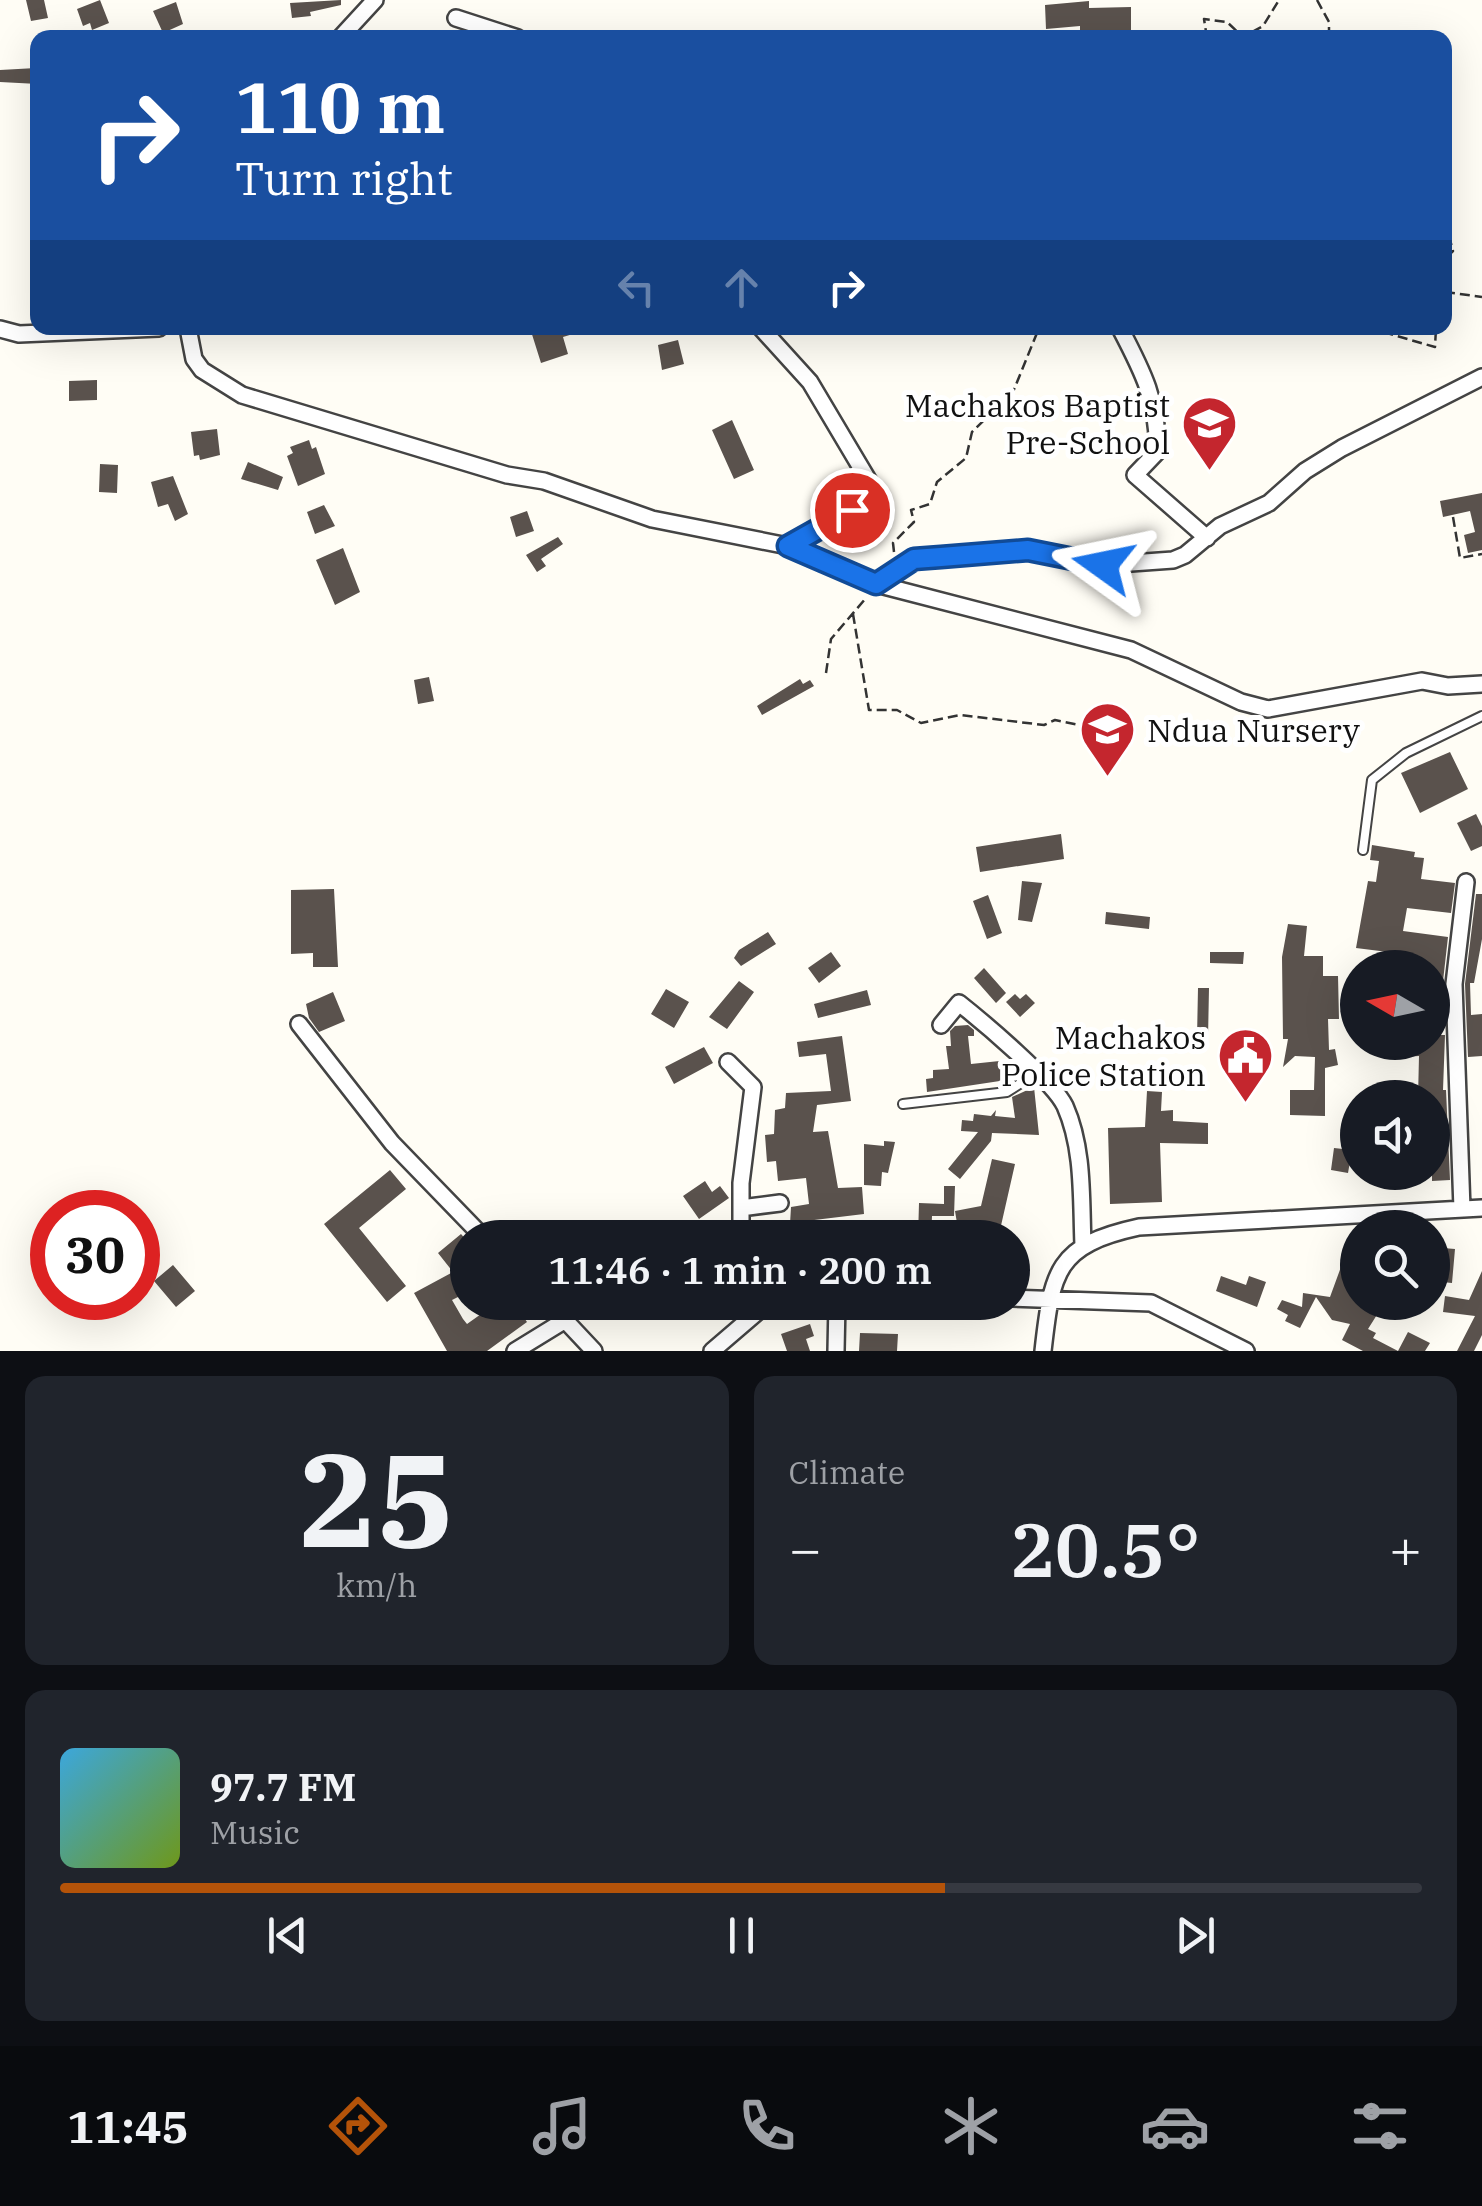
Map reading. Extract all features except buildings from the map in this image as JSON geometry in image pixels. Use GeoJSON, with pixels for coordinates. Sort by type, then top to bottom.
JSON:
{"type":"FeatureCollection","features":[{"type":"Feature","properties":{"kind":"street"},"geometry":{"type":"LineString","coordinates":[[347,30],[374,0]]}},
{"type":"Feature","properties":{"kind":"street"},"geometry":{"type":"LineString","coordinates":[[456,18],[493,30]]}},
{"type":"Feature","properties":{"kind":"street"},"geometry":{"type":"LineString","coordinates":[[0,329],[30,334]]}},
{"type":"Feature","properties":{"kind":"street"},"geometry":{"type":"LineString","coordinates":[[189,335],[194,359],[202,370],[242,396],[506,474],[544,481],[652,519],[788,546],[876,584],[1131,650],[1241,702],[1268,709],[1422,681],[1448,686],[1482,684]]}},
{"type":"Feature","properties":{"kind":"street"},"geometry":{"type":"LineString","coordinates":[[766,335],[818,392],[874,488],[867,500],[788,546]]}},
{"type":"Feature","properties":{"kind":"street"},"geometry":{"type":"LineString","coordinates":[[1124,335],[1146,376],[1158,421],[1157,452],[1136,475],[1207,538]]}},
{"type":"Feature","properties":{"kind":"street"},"geometry":{"type":"LineString","coordinates":[[876,584],[914,559],[1028,550],[1103,565],[1173,560],[1220,526],[1269,503],[1304,471],[1342,448],[1482,377]]}},
{"type":"Feature","properties":{"kind":"street"},"geometry":{"type":"LineString","coordinates":[[1462,1209],[1454,984],[1466,882]]}},
{"type":"Feature","properties":{"kind":"street"},"geometry":{"type":"LineString","coordinates":[[941,1025],[959,1002],[1005,1040],[1064,1103],[1080,1156],[1083,1245]]}},
{"type":"Feature","properties":{"kind":"street"},"geometry":{"type":"LineString","coordinates":[[299,1024],[392,1143],[467,1220]]}},
{"type":"Feature","properties":{"kind":"street"},"geometry":{"type":"LineString","coordinates":[[728,1062],[753,1087],[741,1220]]}},
{"type":"Feature","properties":{"kind":"street"},"geometry":{"type":"LineString","coordinates":[[741,1208],[780,1203]]}},
{"type":"Feature","properties":{"kind":"street"},"geometry":{"type":"LineString","coordinates":[[1043,1351],[1048,1302],[1066,1258],[1083,1245],[1140,1227],[1482,1208]]}},
{"type":"Feature","properties":{"kind":"street"},"geometry":{"type":"LineString","coordinates":[[1030,1300],[1151,1302],[1246,1351]]}},
{"type":"Feature","properties":{"kind":"street"},"geometry":{"type":"LineString","coordinates":[[515,1351],[564,1320]]}},
{"type":"Feature","properties":{"kind":"street"},"geometry":{"type":"LineString","coordinates":[[567,1320],[594,1351]]}},
{"type":"Feature","properties":{"kind":"street"},"geometry":{"type":"LineString","coordinates":[[836,1351],[837,1320]]}},
{"type":"Feature","properties":{"kind":"street"},"geometry":{"type":"LineString","coordinates":[[712,1351],[743,1321]]}},
{"type":"Feature","properties":{"kind":"lane"},"geometry":{"type":"LineString","coordinates":[[1363,850],[1372,780],[1406,753],[1482,716]]}},
{"type":"Feature","properties":{"kind":"lane"},"geometry":{"type":"LineString","coordinates":[[904,1104],[1007,1092],[1034,1074]]}},
{"type":"Feature","properties":{"kind":"path"},"geometry":{"type":"LineString","coordinates":[[1256,30],[1279,0]]}},
{"type":"Feature","properties":{"kind":"path"},"geometry":{"type":"LineString","coordinates":[[1317,0],[1330,22],[1330,30]]}},
{"type":"Feature","properties":{"kind":"path"},"geometry":{"type":"LineString","coordinates":[[1206,30],[1204,19],[1227,22],[1235,30]]}},
{"type":"Feature","properties":{"kind":"path"},"geometry":{"type":"LineString","coordinates":[[1452,293],[1482,297]]}},
{"type":"Feature","properties":{"kind":"path"},"geometry":{"type":"LineString","coordinates":[[904,568],[894,557],[893,542],[914,522],[911,510],[930,504],[937,482],[966,458],[972,432],[1014,392],[1036,335]]}},
{"type":"Feature","properties":{"kind":"path"},"geometry":{"type":"LineString","coordinates":[[1394,335],[1436,347],[1436,335]]}},
{"type":"Feature","properties":{"kind":"path"},"geometry":{"type":"LineString","coordinates":[[1454,517],[1460,558],[1482,554]]}},
{"type":"Feature","properties":{"kind":"path"},"geometry":{"type":"LineString","coordinates":[[826,673],[828,648],[876,584]]}},
{"type":"Feature","properties":{"kind":"path"},"geometry":{"type":"LineString","coordinates":[[853,614],[869,710],[897,710],[921,723],[960,715],[1044,724],[1055,720],[1089,728]]}},
{"type":"Feature","properties":{"kind":"place","name":"Machakos Baptist Pre-School"},"geometry":{"type":"Point","coordinates":[1209,472]}},
{"type":"Feature","properties":{"kind":"place","name":"Ndua Nursery"},"geometry":{"type":"Point","coordinates":[1108,779]}},
{"type":"Feature","properties":{"kind":"place","name":"Machakos Police Station"},"geometry":{"type":"Point","coordinates":[1245,1104]}},
{"type":"Feature","properties":{"kind":"route"},"geometry":{"type":"LineString","coordinates":[[852,510],[788,546],[876,584],[914,559],[1028,550],[1103,565]]}}]}
